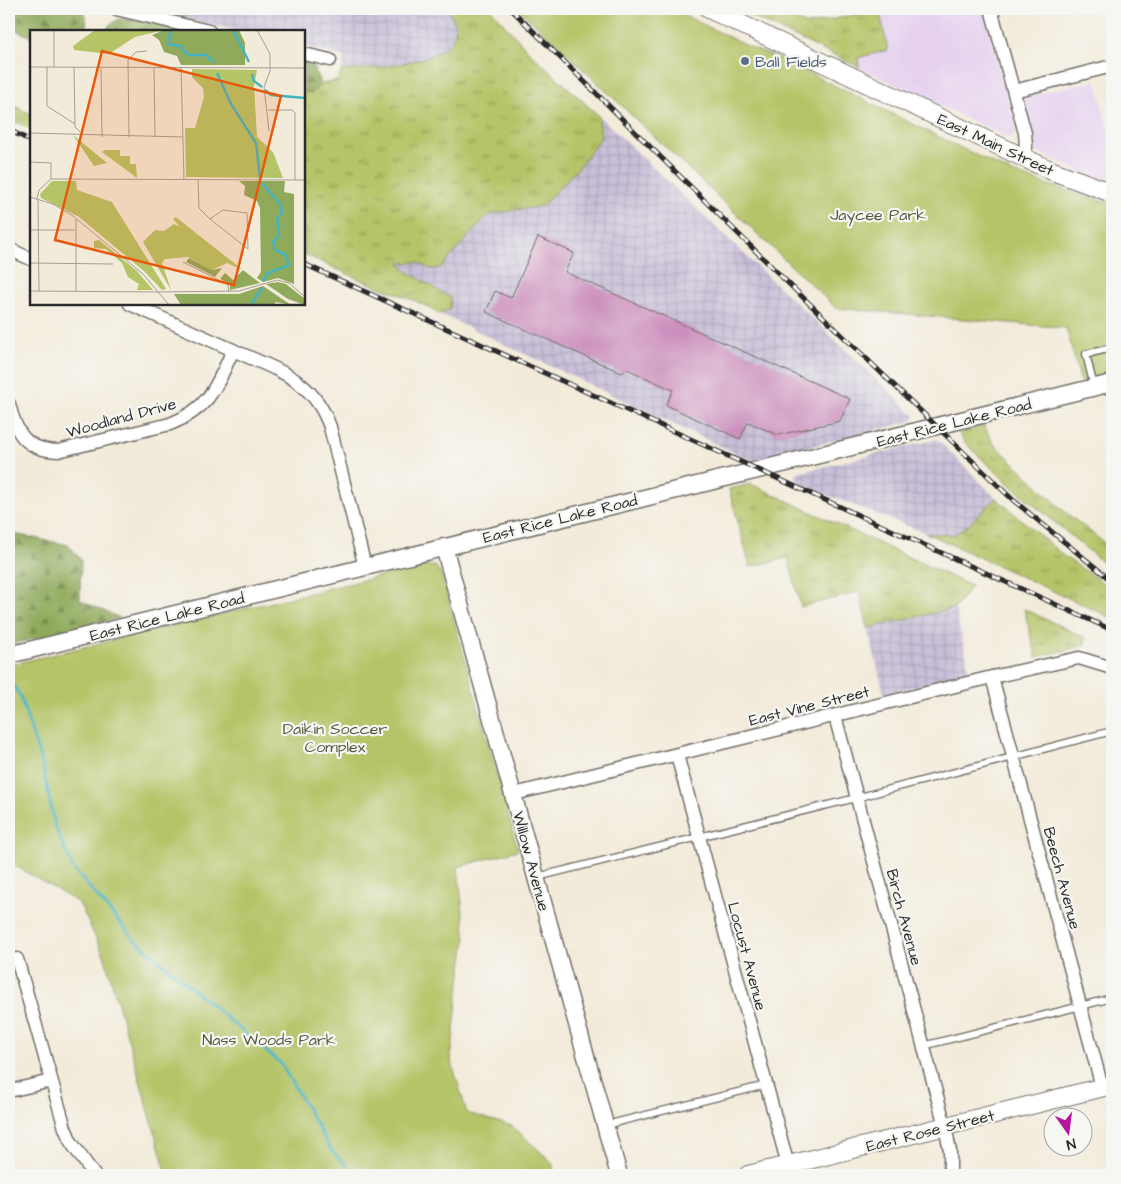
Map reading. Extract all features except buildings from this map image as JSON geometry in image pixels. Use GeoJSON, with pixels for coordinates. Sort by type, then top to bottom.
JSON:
{"type":"FeatureCollection","features":[{"type":"Feature","properties":{"kind":"main road","name":"East Main Street"},"geometry":{"type":"LineString","coordinates":[[709,9],[1050,170],[1112,193]]}},
{"type":"Feature","properties":{"kind":"main road","name":"East Rose Street"},"geometry":{"type":"LineString","coordinates":[[748,1175],[1107,1086]]}},
{"type":"Feature","properties":{"kind":"street"},"geometry":{"type":"LineString","coordinates":[[116,9],[205,30]]}},
{"type":"Feature","properties":{"kind":"street"},"geometry":{"type":"LineString","coordinates":[[992,9],[1025,134],[1026,147],[1023,157]]}},
{"type":"Feature","properties":{"kind":"street"},"geometry":{"type":"LineString","coordinates":[[305,54],[330,60]]}},
{"type":"Feature","properties":{"kind":"street"},"geometry":{"type":"LineString","coordinates":[[1014,91],[1112,66]]}},
{"type":"Feature","properties":{"kind":"street"},"geometry":{"type":"LineString","coordinates":[[9,249],[30,259]]}},
{"type":"Feature","properties":{"kind":"street"},"geometry":{"type":"LineString","coordinates":[[132,305],[299,382],[318,400],[330,426],[365,567]]}},
{"type":"Feature","properties":{"kind":"street","name":"Woodland Drive"},"geometry":{"type":"LineString","coordinates":[[9,404],[15,426],[27,443],[38,448],[58,451],[170,424],[196,411],[205,402],[215,389],[233,350]]}},
{"type":"Feature","properties":{"kind":"street","name":"East Rice Lake Road"},"geometry":{"type":"LineString","coordinates":[[9,655],[1112,383]]}},
{"type":"Feature","properties":{"kind":"street","name":"Willow Avenue"},"geometry":{"type":"LineString","coordinates":[[444,547],[619,1175]]}},
{"type":"Feature","properties":{"kind":"street","name":"East Vine Street"},"geometry":{"type":"LineString","coordinates":[[514,794],[992,677],[1079,658],[1112,668]]}},
{"type":"Feature","properties":{"kind":"street","name":"Beech Avenue"},"geometry":{"type":"LineString","coordinates":[[992,677],[1080,1006],[1107,1086]]}},
{"type":"Feature","properties":{"kind":"street","name":"Birch Avenue"},"geometry":{"type":"LineString","coordinates":[[834,716],[945,1126],[950,1151],[950,1175]]}},
{"type":"Feature","properties":{"kind":"street","name":"Locust Avenue"},"geometry":{"type":"LineString","coordinates":[[677,755],[788,1165]]}},
{"type":"Feature","properties":{"kind":"street"},"geometry":{"type":"LineString","coordinates":[[17,959],[64,1128],[71,1142],[94,1175]]}},
{"type":"Feature","properties":{"kind":"street"},"geometry":{"type":"LineString","coordinates":[[9,1091],[51,1080]]}},
{"type":"Feature","properties":{"kind":"lane"},"geometry":{"type":"LineString","coordinates":[[1094,388],[1086,354],[1112,348]]}},
{"type":"Feature","properties":{"kind":"lane"},"geometry":{"type":"LineString","coordinates":[[537,876],[856,798],[1112,732]]}},
{"type":"Feature","properties":{"kind":"lane"},"geometry":{"type":"LineString","coordinates":[[923,1046],[1112,998]]}},
{"type":"Feature","properties":{"kind":"lane"},"geometry":{"type":"LineString","coordinates":[[605,1125],[766,1085]]}},
{"type":"Feature","properties":{"kind":"shaded area"},"geometry":{"type":"Polygon","coordinates":[[[141,9],[448,9],[456,25],[451,43],[440,51],[413,62],[363,70],[342,70],[344,57],[305,46],[305,30],[235,30],[141,9]]]}},
{"type":"Feature","properties":{"kind":"shaded area"},"geometry":{"type":"Polygon","coordinates":[[[879,9],[983,9],[1017,128],[1017,132],[1012,138],[1004,136],[859,67],[858,58],[888,50],[879,9]]]}},
{"type":"Feature","properties":{"kind":"shaded area"},"geometry":{"type":"Polygon","coordinates":[[[1096,80],[1112,145],[1112,181],[1084,173],[1035,151],[1022,100],[1028,96],[1096,80]]]}},
{"type":"Feature","properties":{"kind":"shaded area"},"geometry":{"type":"Polygon","coordinates":[[[599,116],[915,416],[912,421],[752,461],[440,314],[449,309],[451,298],[405,270],[399,263],[418,262],[430,269],[491,214],[542,206],[579,167],[601,138],[599,116]]]}},
{"type":"Feature","properties":{"kind":"shaded area"},"geometry":{"type":"Polygon","coordinates":[[[937,439],[996,498],[969,524],[954,535],[926,533],[804,486],[795,479],[798,473],[937,439]]]}},
{"type":"Feature","properties":{"kind":"shaded area"},"geometry":{"type":"Polygon","coordinates":[[[955,608],[970,673],[884,694],[868,628],[955,608]]]}},
{"type":"Feature","properties":{"kind":"green space"},"geometry":{"type":"Polygon","coordinates":[[[9,9],[56,9],[85,12],[87,26],[85,30],[30,30],[30,37],[9,27],[9,9]]]}},
{"type":"Feature","properties":{"kind":"green space"},"geometry":{"type":"Polygon","coordinates":[[[448,9],[491,9],[529,52],[599,116],[601,138],[579,167],[542,206],[491,214],[484,219],[441,268],[430,269],[418,262],[400,263],[405,270],[451,298],[450,309],[440,314],[416,301],[361,280],[305,254],[305,92],[312,93],[321,84],[337,81],[342,70],[383,67],[430,56],[442,50],[451,41],[456,25],[448,9]]]}},
{"type":"Feature","properties":{"kind":"green space","name":"Jaycee Park"},"geometry":{"type":"Polygon","coordinates":[[[519,9],[671,9],[754,49],[787,62],[1012,173],[1112,203],[1112,374],[1081,382],[1066,328],[836,308],[519,9]]]}},
{"type":"Feature","properties":{"kind":"green space"},"geometry":{"type":"Polygon","coordinates":[[[735,9],[773,9],[807,25],[879,9],[888,50],[858,58],[859,67],[735,9]]]}},
{"type":"Feature","properties":{"kind":"green space"},"geometry":{"type":"Polygon","coordinates":[[[119,19],[135,19],[182,30],[107,30],[109,25],[119,19]]]}},
{"type":"Feature","properties":{"kind":"green space"},"geometry":{"type":"Polygon","coordinates":[[[305,63],[313,67],[321,84],[312,93],[305,92],[305,63]]]}},
{"type":"Feature","properties":{"kind":"green space"},"geometry":{"type":"Polygon","coordinates":[[[9,104],[30,114],[30,129],[9,119],[9,104]]]}},
{"type":"Feature","properties":{"kind":"green space"},"geometry":{"type":"Polygon","coordinates":[[[984,426],[993,443],[1064,511],[1112,549],[1112,570],[1010,485],[965,443],[959,433],[984,426]]]}},
{"type":"Feature","properties":{"kind":"green space"},"geometry":{"type":"Polygon","coordinates":[[[751,484],[971,586],[955,608],[868,628],[859,592],[801,607],[788,558],[750,567],[729,489],[751,484]]]}},
{"type":"Feature","properties":{"kind":"green space"},"geometry":{"type":"Polygon","coordinates":[[[996,498],[1065,557],[1112,589],[1112,618],[926,533],[954,535],[969,524],[996,498]]]}},
{"type":"Feature","properties":{"kind":"green space"},"geometry":{"type":"Polygon","coordinates":[[[9,533],[69,545],[81,560],[80,600],[120,618],[9,645],[9,533]]]}},
{"type":"Feature","properties":{"kind":"green space"},"geometry":{"type":"Polygon","coordinates":[[[422,566],[436,566],[442,577],[518,850],[458,867],[466,940],[451,1060],[467,1113],[512,1126],[552,1162],[555,1175],[167,1175],[104,955],[79,903],[9,863],[9,665],[422,566]]]}},
{"type":"Feature","properties":{"kind":"green space"},"geometry":{"type":"Polygon","coordinates":[[[1024,609],[1086,638],[1084,646],[1036,657],[1024,609]]]}},
{"type":"Feature","properties":{"kind":"waterway"},"geometry":{"type":"LineString","coordinates":[[9,679],[20,696],[43,767],[55,827],[74,870],[134,939],[281,1064],[332,1151],[356,1175]]}},
{"type":"Feature","properties":{"kind":"railway"},"geometry":{"type":"LineString","coordinates":[[511,9],[786,281],[1013,500],[1112,581]]}},
{"type":"Feature","properties":{"kind":"railway"},"geometry":{"type":"LineString","coordinates":[[9,130],[30,140]]}},
{"type":"Feature","properties":{"kind":"railway"},"geometry":{"type":"LineString","coordinates":[[305,264],[1112,630]]}},
{"type":"Feature","properties":{"kind":"place","name":"Ball Fields"},"geometry":{"type":"Point","coordinates":[745,61]}},
{"type":"Feature","properties":{"kind":"park label","name":"Daikin Soccer Complex"},"geometry":{"type":"Point","coordinates":[335,737]}},
{"type":"Feature","properties":{"kind":"park label","name":"Nass Woods Park"},"geometry":{"type":"Point","coordinates":[269,1039]}}]}
